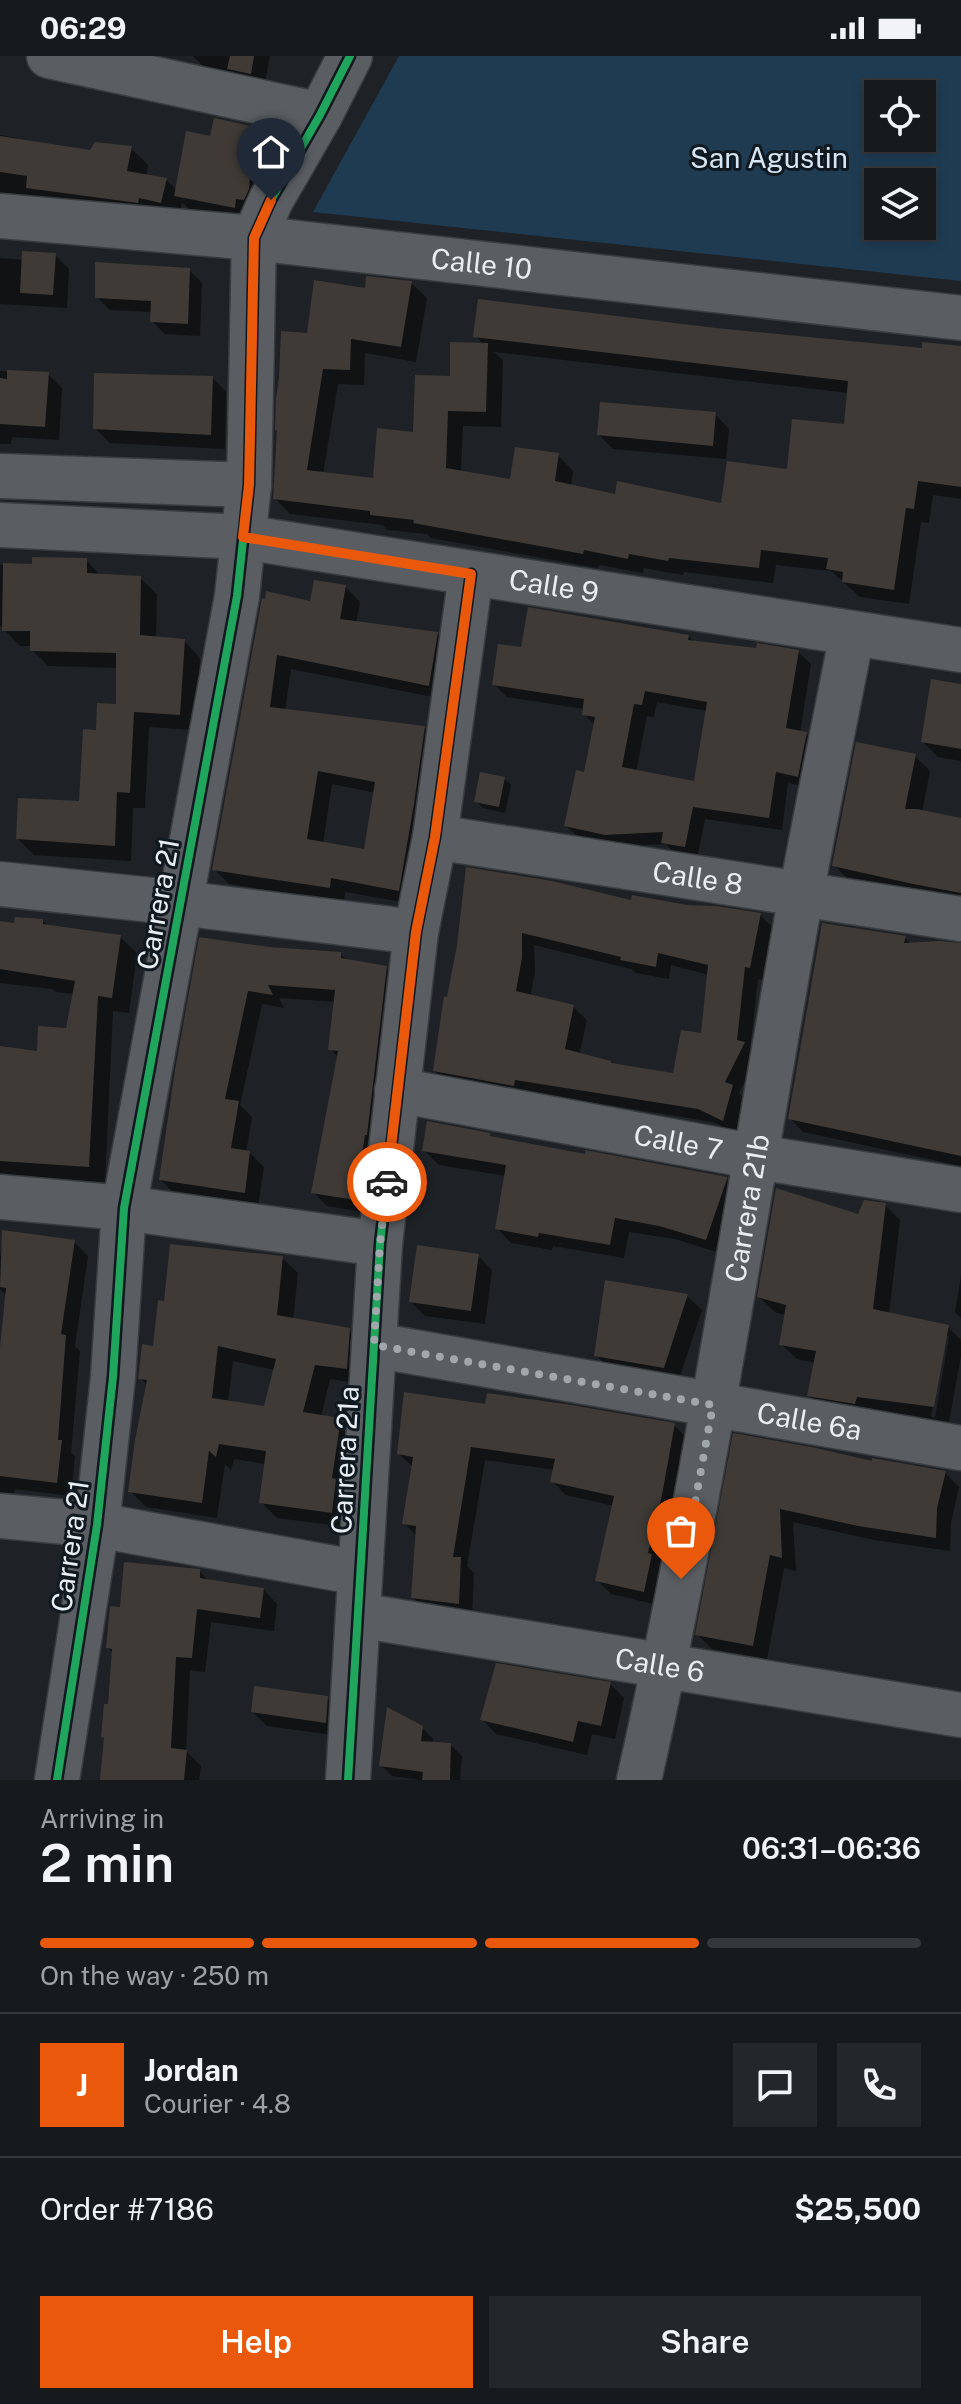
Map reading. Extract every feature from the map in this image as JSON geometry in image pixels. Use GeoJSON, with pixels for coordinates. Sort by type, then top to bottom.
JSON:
{"type":"FeatureCollection","features":[{"type":"Feature","properties":{"kind":"street"},"geometry":{"type":"LineString","coordinates":[[49,56],[320,115]]}},
{"type":"Feature","properties":{"kind":"street","name":"Carrera 21"},"geometry":{"type":"LineString","coordinates":[[57,1780],[97,1525],[113,1377],[124,1208],[237,596],[249,485],[254,238],[271,200],[350,56]]}},
{"type":"Feature","properties":{"kind":"street","name":"Calle 10"},"geometry":{"type":"LineString","coordinates":[[0,216],[254,238],[961,318]]}},
{"type":"Feature","properties":{"kind":"street"},"geometry":{"type":"LineString","coordinates":[[0,476],[249,485]]}},
{"type":"Feature","properties":{"kind":"street","name":"Calle 9"},"geometry":{"type":"LineString","coordinates":[[0,525],[243,537],[961,650]]}},
{"type":"Feature","properties":{"kind":"street","name":"Carrera 21a"},"geometry":{"type":"LineString","coordinates":[[348,1780],[380,1244],[416,932],[435,837],[471,574]]}},
{"type":"Feature","properties":{"kind":"street","name":"Carrera 21b"},"geometry":{"type":"LineString","coordinates":[[639,1780],[664,1666],[713,1405],[801,894],[852,634]]}},
{"type":"Feature","properties":{"kind":"street","name":"Calle 8"},"geometry":{"type":"LineString","coordinates":[[435,837],[961,919]]}},
{"type":"Feature","properties":{"kind":"street"},"geometry":{"type":"LineString","coordinates":[[0,884],[416,932]]}},
{"type":"Feature","properties":{"kind":"street","name":"Calle 7"},"geometry":{"type":"LineString","coordinates":[[397,1090],[757,1157],[961,1190]]}},
{"type":"Feature","properties":{"kind":"street"},"geometry":{"type":"LineString","coordinates":[[0,1197],[124,1208],[380,1244]]}},
{"type":"Feature","properties":{"kind":"street","name":"Calle 6a"},"geometry":{"type":"LineString","coordinates":[[374,1345],[961,1448]]}},
{"type":"Feature","properties":{"kind":"street","name":"Calle 6"},"geometry":{"type":"LineString","coordinates":[[0,1516],[97,1525],[359,1594],[664,1666],[961,1715]]}},
{"type":"Feature","properties":{"kind":"green space","name":"San Agustin"},"geometry":{"type":"Polygon","coordinates":[[[399,56],[961,56],[961,281],[313,212],[399,56]]]}},
{"type":"Feature","properties":{"kind":"building"},"geometry":{"type":"Polygon","coordinates":[[[230,56],[254,56],[251,74],[227,69],[230,56]]]}},
{"type":"Feature","properties":{"kind":"building"},"geometry":{"type":"Polygon","coordinates":[[[214,118],[251,126],[245,157],[252,158],[249,189],[244,200],[236,199],[235,208],[174,196],[186,131],[210,136],[214,118]]]}},
{"type":"Feature","properties":{"kind":"building"},"geometry":{"type":"Polygon","coordinates":[[[0,136],[90,150],[95,142],[132,146],[127,171],[167,178],[161,203],[139,198],[138,203],[26,188],[27,176],[0,172],[0,136]]]}},
{"type":"Feature","properties":{"kind":"building"},"geometry":{"type":"Polygon","coordinates":[[[22,251],[56,253],[53,295],[20,293],[22,251]]]}},
{"type":"Feature","properties":{"kind":"building"},"geometry":{"type":"Polygon","coordinates":[[[95,262],[190,268],[188,324],[150,322],[151,301],[95,298],[95,262]]]}},
{"type":"Feature","properties":{"kind":"building"},"geometry":{"type":"Polygon","coordinates":[[[366,276],[412,281],[401,347],[351,339],[350,370],[323,369],[307,470],[373,478],[377,428],[413,432],[415,375],[450,376],[450,342],[488,343],[486,412],[448,411],[446,468],[510,479],[515,447],[559,453],[555,481],[615,494],[617,481],[721,503],[727,461],[787,469],[792,419],[844,424],[848,381],[473,337],[478,299],[716,328],[922,348],[922,342],[961,346],[961,487],[918,481],[914,509],[906,508],[894,590],[842,582],[843,572],[826,569],[828,558],[761,550],[759,568],[669,558],[668,561],[629,554],[628,559],[584,550],[583,554],[413,523],[414,520],[370,515],[370,511],[273,499],[281,331],[307,333],[314,280],[365,288],[366,276]]]}},
{"type":"Feature","properties":{"kind":"building"},"geometry":{"type":"Polygon","coordinates":[[[7,370],[49,372],[45,427],[0,424],[0,378],[7,379],[7,370]]]}},
{"type":"Feature","properties":{"kind":"building"},"geometry":{"type":"Polygon","coordinates":[[[94,373],[213,376],[211,435],[93,429],[94,373]]]}},
{"type":"Feature","properties":{"kind":"building"},"geometry":{"type":"Polygon","coordinates":[[[600,402],[716,412],[713,446],[597,435],[600,402]]]}},
{"type":"Feature","properties":{"kind":"building"},"geometry":{"type":"Polygon","coordinates":[[[32,557],[87,558],[87,573],[141,576],[140,635],[185,639],[180,715],[134,712],[130,793],[117,792],[115,846],[16,839],[18,798],[79,801],[83,729],[96,730],[97,703],[116,704],[116,653],[30,651],[30,631],[2,631],[3,563],[32,564],[32,557]]]}},
{"type":"Feature","properties":{"kind":"building"},"geometry":{"type":"Polygon","coordinates":[[[314,580],[346,585],[340,619],[438,632],[429,686],[277,655],[270,707],[425,726],[399,891],[331,878],[330,888],[212,870],[262,598],[265,599],[266,591],[310,601],[314,580]],[[318,771],[307,839],[364,849],[375,782],[318,771]]]}},
{"type":"Feature","properties":{"kind":"building"},"geometry":{"type":"Polygon","coordinates":[[[528,607],[689,635],[688,640],[756,648],[757,643],[799,650],[786,728],[807,732],[798,777],[776,772],[769,818],[693,807],[685,847],[661,843],[663,832],[605,835],[564,826],[576,770],[584,772],[595,717],[582,715],[584,699],[492,685],[498,644],[521,647],[528,607]],[[645,691],[642,705],[634,704],[622,767],[694,781],[707,702],[645,691]]]}},
{"type":"Feature","properties":{"kind":"building"},"geometry":{"type":"Polygon","coordinates":[[[931,679],[961,684],[961,749],[921,742],[931,679]]]}},
{"type":"Feature","properties":{"kind":"building"},"geometry":{"type":"Polygon","coordinates":[[[856,742],[916,754],[905,809],[961,818],[961,893],[832,866],[856,742]]]}},
{"type":"Feature","properties":{"kind":"building"},"geometry":{"type":"Polygon","coordinates":[[[480,772],[505,777],[499,807],[474,802],[480,772]]]}},
{"type":"Feature","properties":{"kind":"building"},"geometry":{"type":"Polygon","coordinates":[[[466,867],[552,881],[631,900],[632,895],[761,913],[750,968],[745,967],[737,1040],[745,1042],[725,1082],[733,1085],[723,1121],[698,1109],[515,1080],[514,1086],[433,1071],[444,996],[447,997],[466,867]],[[522,933],[522,958],[516,991],[574,1005],[565,1049],[611,1063],[673,1073],[681,1030],[701,1033],[708,965],[658,953],[656,967],[620,960],[621,957],[522,933]]]}},
{"type":"Feature","properties":{"kind":"building"},"geometry":{"type":"Polygon","coordinates":[[[15,917],[43,919],[43,924],[121,935],[112,998],[98,996],[89,1167],[0,1161],[0,1046],[37,1051],[38,1026],[66,1028],[75,981],[0,969],[0,921],[14,923],[15,917]]]}},
{"type":"Feature","properties":{"kind":"building"},"geometry":{"type":"Polygon","coordinates":[[[822,923],[906,936],[904,943],[961,943],[961,1156],[788,1119],[822,923]]]}},
{"type":"Feature","properties":{"kind":"building"},"geometry":{"type":"Polygon","coordinates":[[[199,937],[269,947],[341,952],[341,958],[387,966],[367,1135],[355,1200],[311,1193],[338,1051],[328,1050],[335,990],[268,985],[273,995],[248,991],[225,1099],[239,1101],[231,1148],[250,1151],[245,1193],[159,1180],[199,937]]]}},
{"type":"Feature","properties":{"kind":"building"},"geometry":{"type":"Polygon","coordinates":[[[427,1121],[490,1133],[490,1136],[585,1154],[585,1150],[727,1179],[706,1240],[659,1226],[615,1218],[610,1245],[495,1229],[506,1165],[422,1151],[427,1121]]]}},
{"type":"Feature","properties":{"kind":"building"},"geometry":{"type":"Polygon","coordinates":[[[776,1188],[858,1214],[864,1200],[886,1203],[873,1309],[949,1325],[934,1407],[857,1397],[855,1404],[807,1396],[816,1351],[779,1345],[786,1305],[757,1297],[776,1188]]]}},
{"type":"Feature","properties":{"kind":"building"},"geometry":{"type":"Polygon","coordinates":[[[2,1230],[75,1240],[61,1334],[66,1335],[57,1483],[0,1476],[0,1347],[6,1288],[0,1287],[2,1230]]]}},
{"type":"Feature","properties":{"kind":"building"},"geometry":{"type":"Polygon","coordinates":[[[170,1244],[283,1256],[277,1315],[350,1328],[347,1369],[315,1365],[303,1412],[341,1418],[332,1478],[336,1479],[332,1513],[259,1503],[266,1451],[219,1444],[216,1457],[209,1451],[202,1503],[128,1492],[147,1380],[138,1379],[142,1344],[153,1346],[158,1300],[164,1301],[170,1244]],[[218,1346],[212,1398],[264,1406],[276,1359],[218,1346]]]}},
{"type":"Feature","properties":{"kind":"building"},"geometry":{"type":"Polygon","coordinates":[[[417,1245],[479,1254],[471,1311],[409,1302],[417,1245]]]}},
{"type":"Feature","properties":{"kind":"building"},"geometry":{"type":"Polygon","coordinates":[[[605,1280],[688,1294],[664,1368],[594,1356],[605,1280]]]}},
{"type":"Feature","properties":{"kind":"building"},"geometry":{"type":"Polygon","coordinates":[[[404,1392],[485,1404],[487,1393],[675,1423],[648,1553],[652,1554],[644,1592],[595,1581],[614,1496],[550,1482],[555,1459],[471,1447],[453,1557],[461,1557],[459,1604],[411,1598],[416,1526],[402,1524],[413,1457],[397,1454],[404,1392]]]}},
{"type":"Feature","properties":{"kind":"building"},"geometry":{"type":"Polygon","coordinates":[[[733,1433],[872,1461],[872,1458],[946,1471],[937,1508],[936,1538],[858,1526],[780,1509],[782,1558],[770,1555],[753,1646],[695,1635],[733,1433]]]}},
{"type":"Feature","properties":{"kind":"building"},"geometry":{"type":"Polygon","coordinates":[[[124,1562],[200,1569],[200,1578],[264,1588],[260,1618],[197,1609],[192,1658],[176,1657],[171,1748],[187,1750],[184,1780],[100,1780],[104,1704],[108,1704],[112,1649],[106,1648],[110,1606],[120,1607],[124,1562]]]}},
{"type":"Feature","properties":{"kind":"building"},"geometry":{"type":"Polygon","coordinates":[[[496,1663],[611,1682],[601,1726],[578,1721],[573,1742],[480,1720],[496,1663]]]}},
{"type":"Feature","properties":{"kind":"building"},"geometry":{"type":"Polygon","coordinates":[[[254,1686],[328,1696],[326,1723],[251,1712],[254,1686]]]}},
{"type":"Feature","properties":{"kind":"building"},"geometry":{"type":"Polygon","coordinates":[[[387,1707],[423,1726],[421,1741],[451,1743],[450,1780],[422,1780],[423,1772],[379,1766],[387,1707]]]}},
{"type":"Feature","properties":{"kind":"cycle path"},"geometry":{"type":"LineString","coordinates":[[57,1780],[97,1525],[113,1377],[124,1208],[237,596],[249,485],[254,238],[271,200],[350,56]]}},
{"type":"Feature","properties":{"kind":"cycle path"},"geometry":{"type":"LineString","coordinates":[[348,1780],[380,1244],[416,932],[435,837],[471,574]]}},
{"type":"Feature","properties":{"kind":"way so far"},"geometry":{"type":"LineString","coordinates":[[387,1182],[374,1345],[713,1405],[681,1579]]}},
{"type":"Feature","properties":{"kind":"route"},"geometry":{"type":"LineString","coordinates":[[271,200],[254,238],[249,485],[243,537],[471,574],[435,837],[416,932],[387,1182]]}}]}
